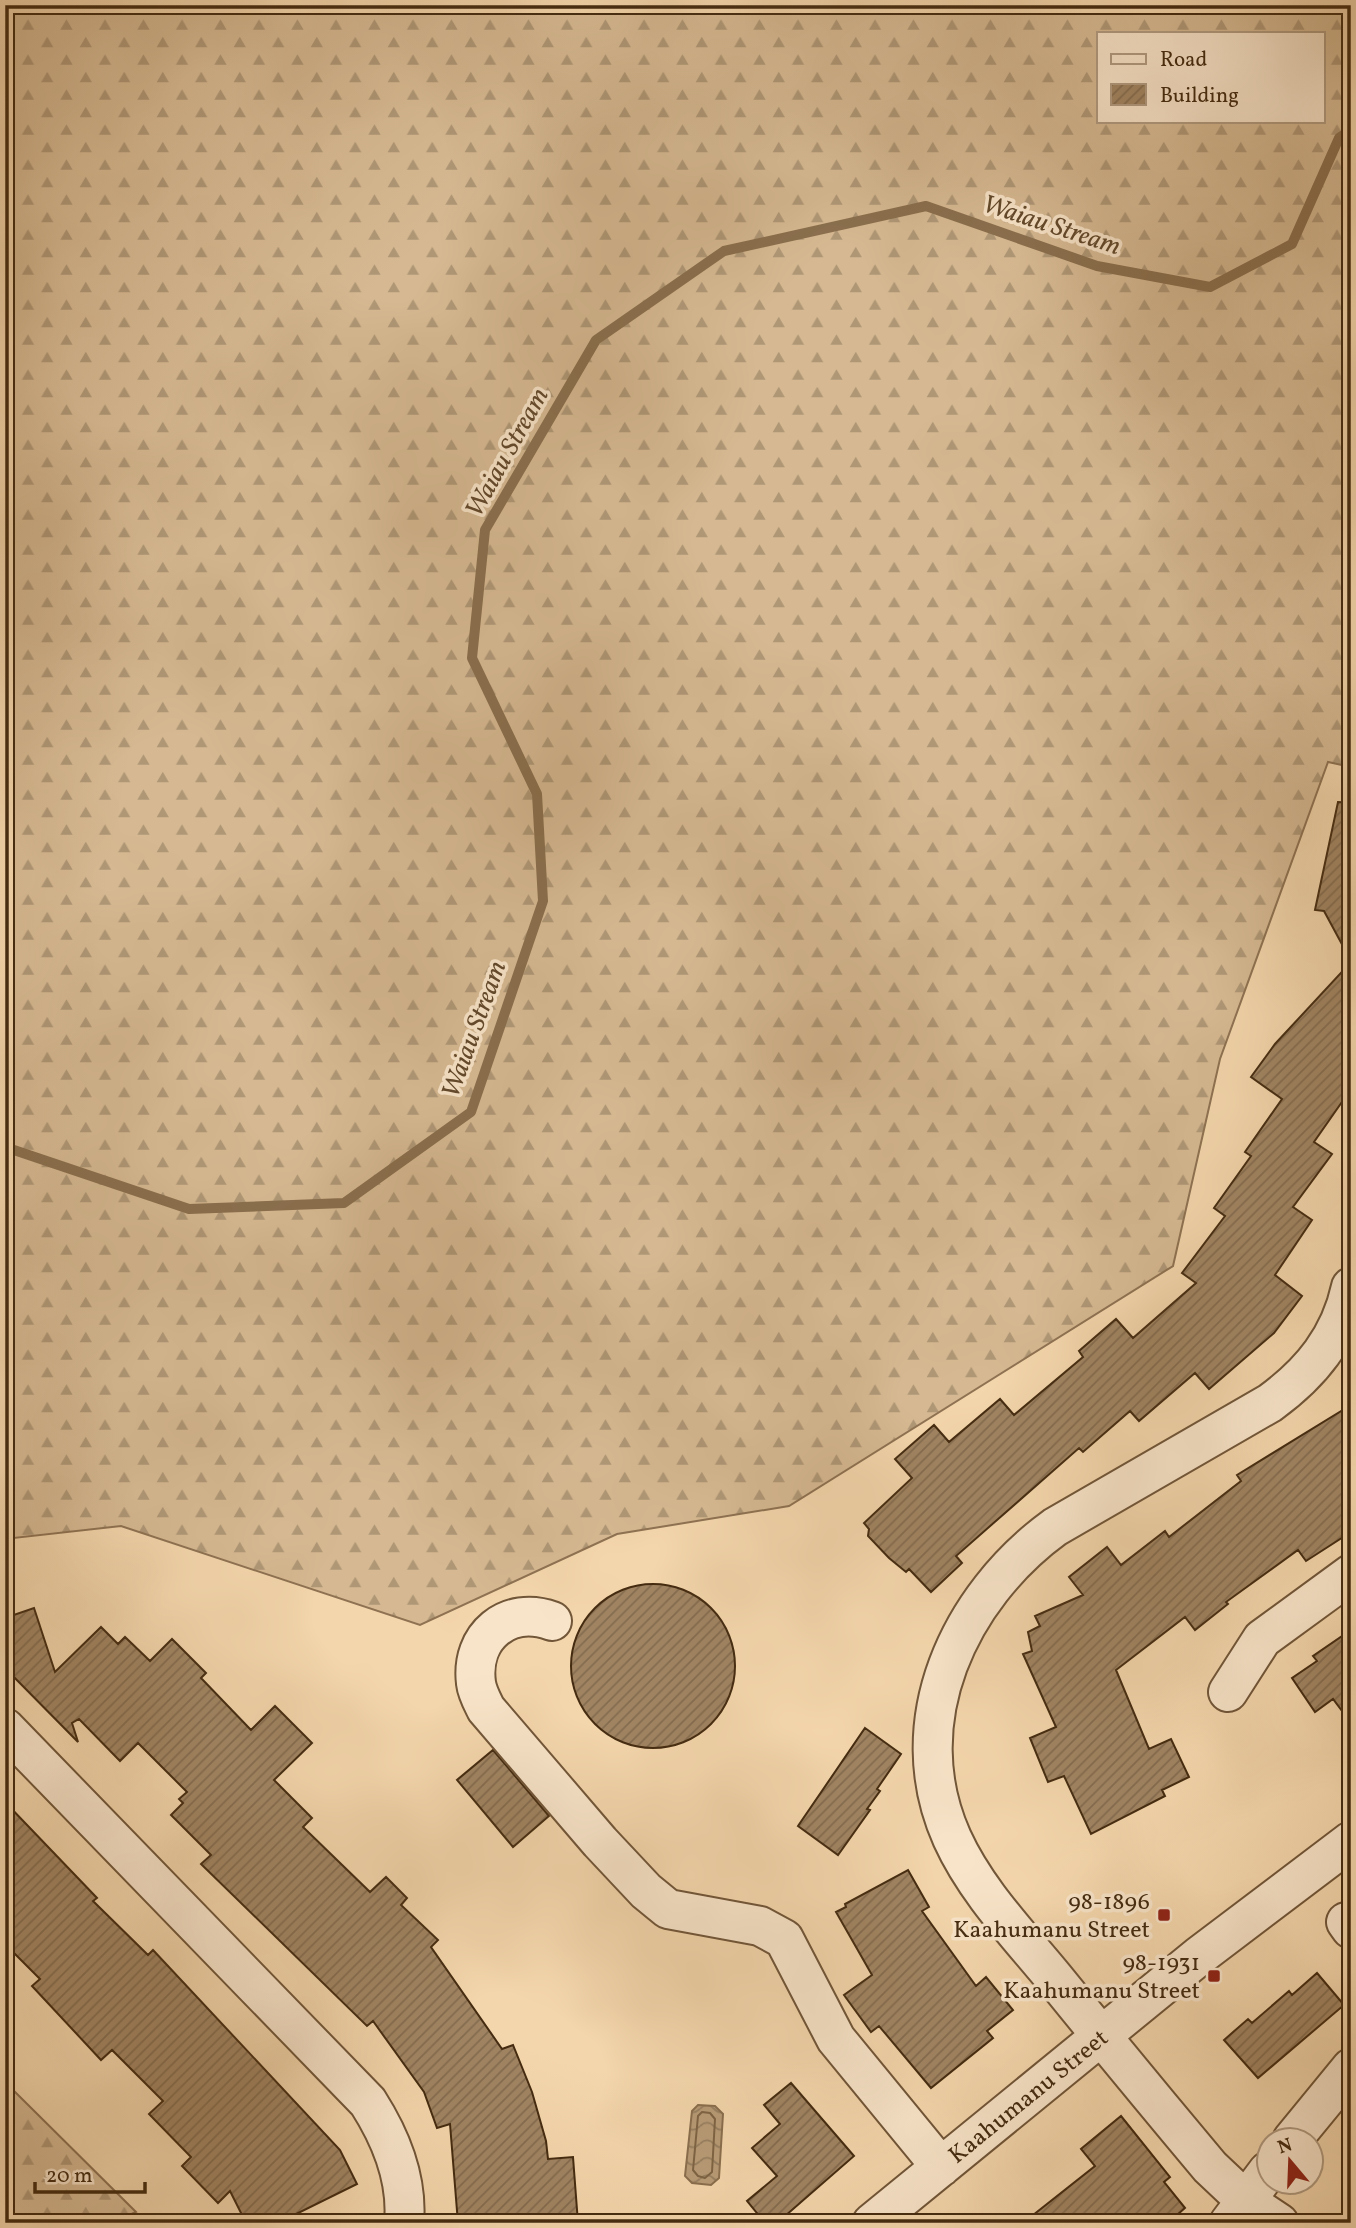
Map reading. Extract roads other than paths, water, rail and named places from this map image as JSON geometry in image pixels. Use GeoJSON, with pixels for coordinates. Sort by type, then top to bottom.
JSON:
{"type":"FeatureCollection","features":[{"type":"Feature","properties":{"kind":"street"},"geometry":{"type":"LineString","coordinates":[[1279,2223],[1238,2212],[1210,2167],[984,1893],[951,1837],[939,1800],[932,1738],[942,1678],[968,1619],[1014,1560],[1055,1527],[1270,1403],[1297,1383],[1313,1367],[1338,1328],[1351,1287]]}},
{"type":"Feature","properties":{"kind":"street"},"geometry":{"type":"LineString","coordinates":[[1228,1692],[1262,1639],[1351,1574]]}},
{"type":"Feature","properties":{"kind":"street"},"geometry":{"type":"LineString","coordinates":[[552,1620],[524,1615],[508,1618],[492,1632],[482,1646],[476,1665],[476,1685],[485,1709],[600,1842],[668,1909],[760,1926],[784,1939],[836,2039],[941,2167]]}},
{"type":"Feature","properties":{"kind":"street"},"geometry":{"type":"LineString","coordinates":[[5,1728],[368,2102],[383,2125],[395,2154],[402,2180],[404,2223]]}},
{"type":"Feature","properties":{"kind":"street","name":"Kaahumanu Street"},"geometry":{"type":"LineString","coordinates":[[872,2223],[1101,2036],[1351,1841]]}},
{"type":"Feature","properties":{"kind":"street"},"geometry":{"type":"LineString","coordinates":[[1303,2126],[1351,2068]]}},
{"type":"Feature","properties":{"kind":"street"},"geometry":{"type":"LineString","coordinates":[[1238,2212],[1254,2191]]}},
{"type":"Feature","properties":{"kind":"water"},"geometry":{"type":"Polygon","coordinates":[[[698,2105],[715,2106],[723,2114],[719,2178],[711,2185],[692,2183],[685,2176],[692,2111],[698,2105]]]}},
{"type":"Feature","properties":{"kind":"waterway","name":"Waiau Stream"},"geometry":{"type":"LineString","coordinates":[[5,1147],[189,1209],[344,1203],[471,1112],[543,901],[537,794],[472,658],[485,530],[596,340],[724,251],[926,206],[1097,266],[1210,287],[1292,244],[1339,138],[1351,130]]}},
{"type":"Feature","properties":{"kind":"place","name":"98-1896 Kaahumanu Street"},"geometry":{"type":"Point","coordinates":[1164,1915]}},
{"type":"Feature","properties":{"kind":"place","name":"98-1931 Kaahumanu Street"},"geometry":{"type":"Point","coordinates":[1214,1976]}}]}
